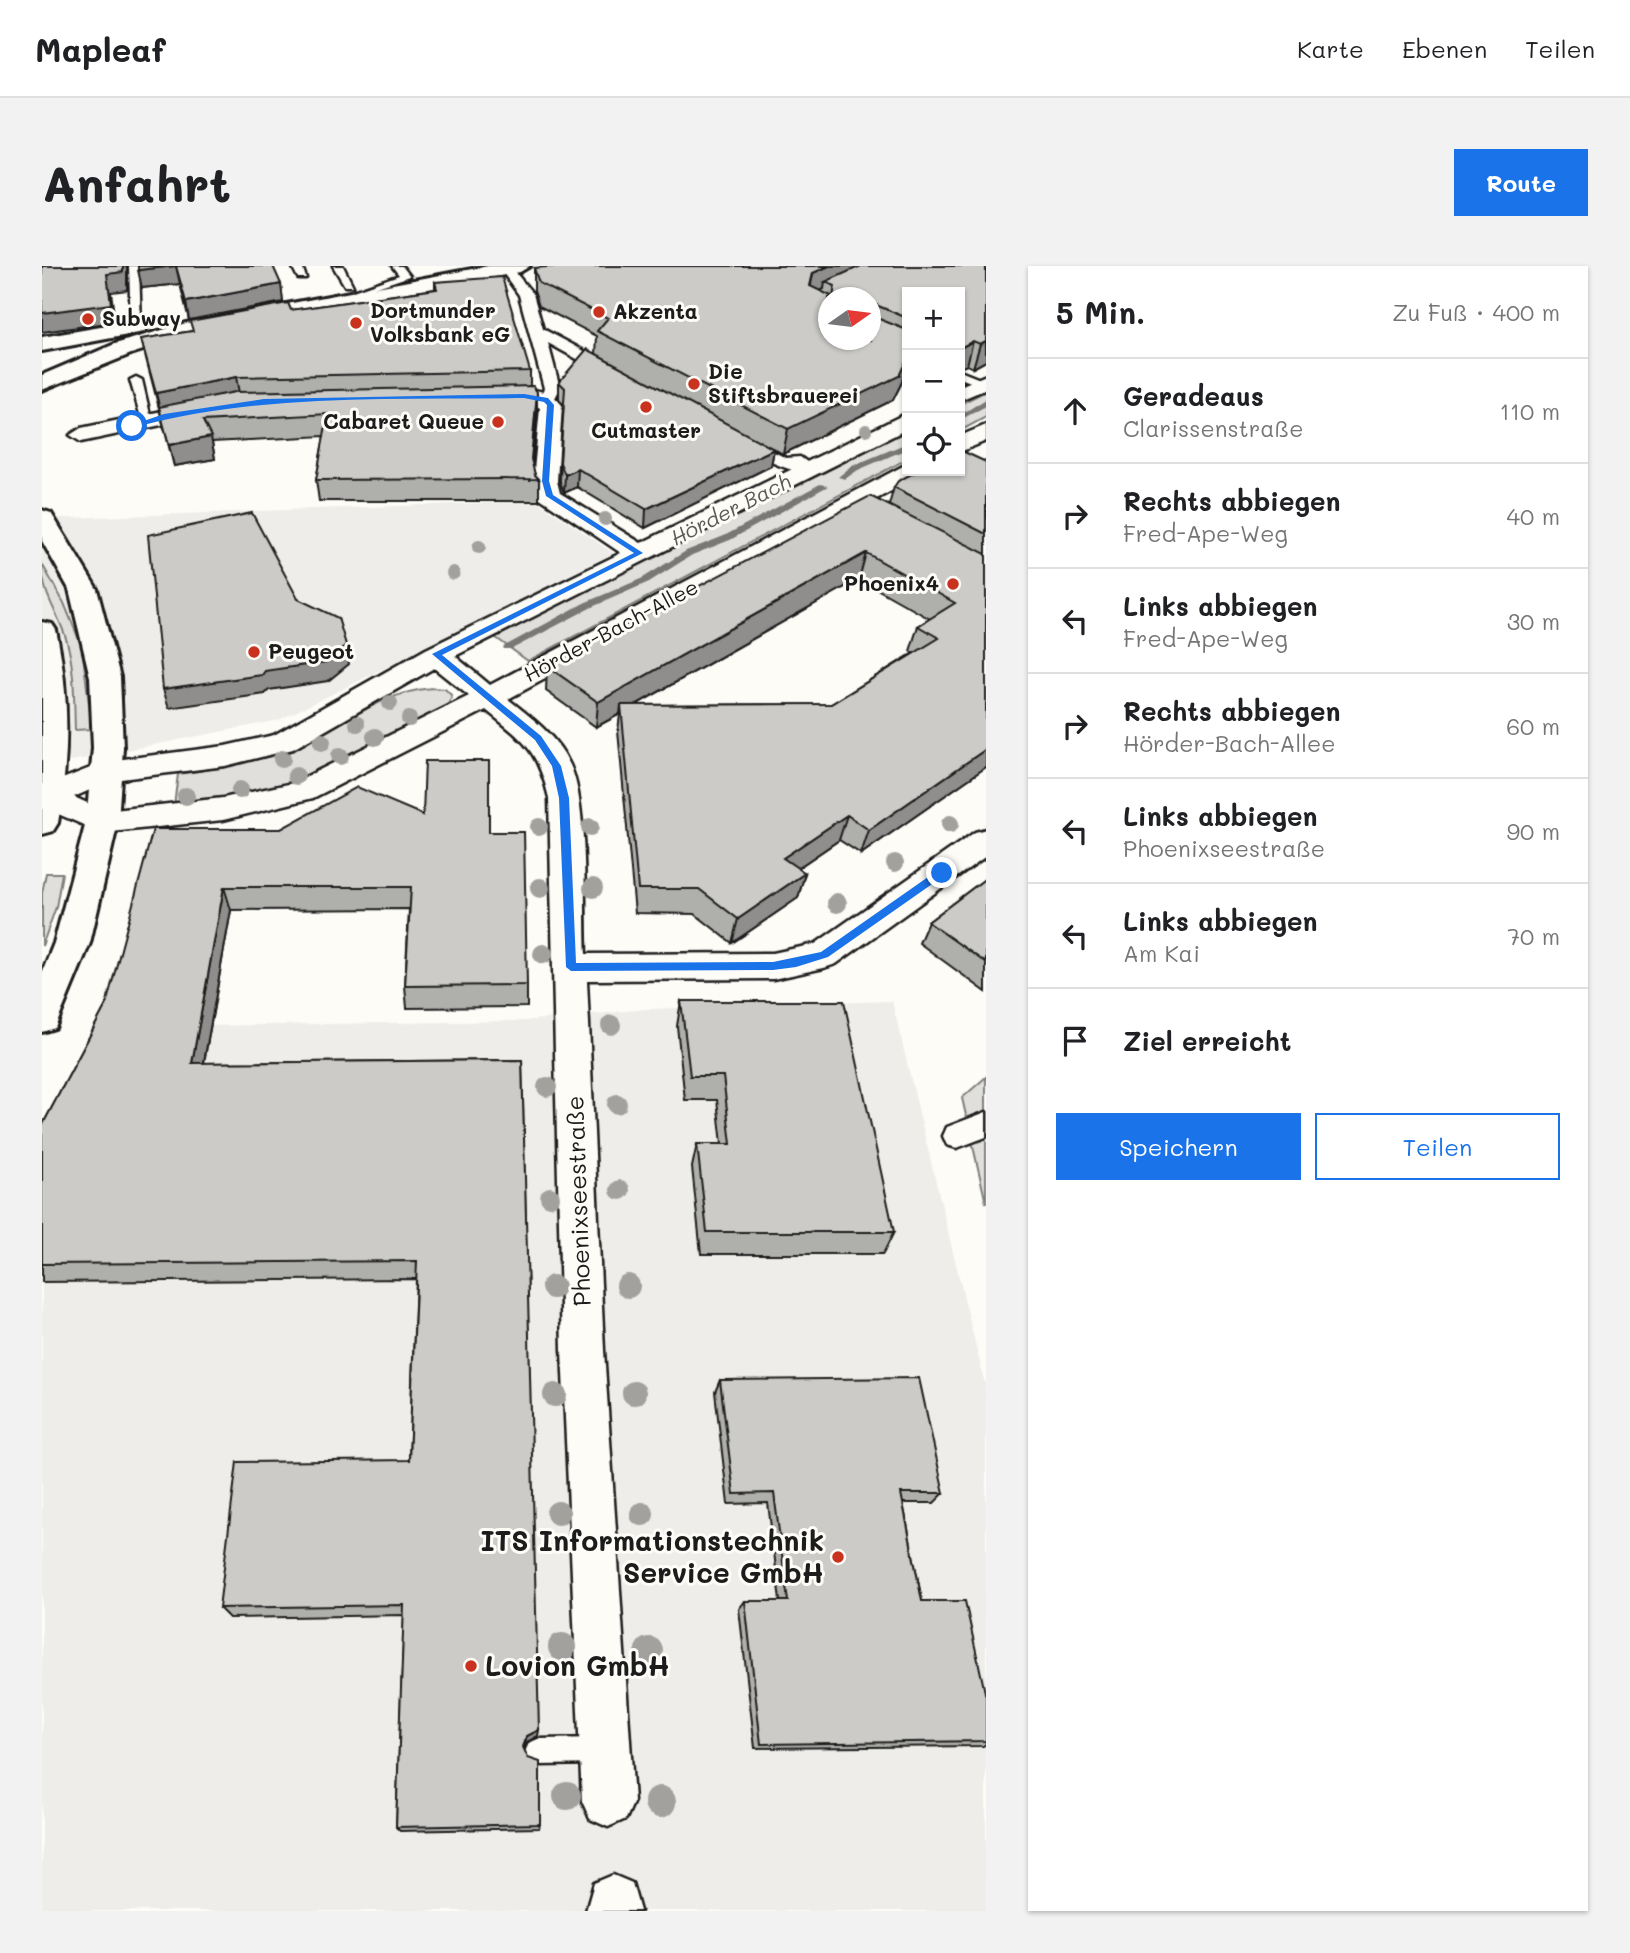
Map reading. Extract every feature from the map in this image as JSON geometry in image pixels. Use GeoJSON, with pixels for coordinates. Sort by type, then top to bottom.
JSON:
{"type":"FeatureCollection","features":[{"type":"Feature","properties":{"kind":"main road"},"geometry":{"type":"LineString","coordinates":[[42,383],[140,343],[186,329],[343,292],[399,269],[426,266]]}},
{"type":"Feature","properties":{"kind":"main road"},"geometry":{"type":"LineString","coordinates":[[43,344],[343,292],[509,267]]}},
{"type":"Feature","properties":{"kind":"main road"},"geometry":{"type":"LineString","coordinates":[[42,368],[136,327]]}},
{"type":"Feature","properties":{"kind":"main road"},"geometry":{"type":"LineString","coordinates":[[42,401],[69,371]]}},
{"type":"Feature","properties":{"kind":"main road"},"geometry":{"type":"LineString","coordinates":[[42,518],[83,589],[105,677],[108,771],[102,822],[72,943],[42,1018]]}},
{"type":"Feature","properties":{"kind":"main road"},"geometry":{"type":"LineString","coordinates":[[42,630],[50,670],[53,729],[44,805]]}},
{"type":"Feature","properties":{"kind":"street"},"geometry":{"type":"LineString","coordinates":[[509,267],[526,294],[538,332],[552,388],[546,400]]}},
{"type":"Feature","properties":{"kind":"street"},"geometry":{"type":"LineString","coordinates":[[538,332],[632,383]]}},
{"type":"Feature","properties":{"kind":"street"},"geometry":{"type":"LineString","coordinates":[[965,391],[983,382]]}},
{"type":"Feature","properties":{"kind":"street"},"geometry":{"type":"LineString","coordinates":[[469,397],[524,396],[546,400],[551,405],[545,481],[549,496],[639,553]]}},
{"type":"Feature","properties":{"kind":"street"},"geometry":{"type":"LineString","coordinates":[[81,435],[226,405]]}},
{"type":"Feature","properties":{"kind":"street"},"geometry":{"type":"LineString","coordinates":[[44,805],[108,771],[225,756],[282,742],[312,728],[436,654],[902,422]]}},
{"type":"Feature","properties":{"kind":"street"},"geometry":{"type":"LineString","coordinates":[[965,442],[986,432]]}},
{"type":"Feature","properties":{"kind":"street"},"geometry":{"type":"LineString","coordinates":[[726,433],[785,464],[794,461],[808,469]]}},
{"type":"Feature","properties":{"kind":"street","name":"Hörder-Bach-Allee"},"geometry":{"type":"LineString","coordinates":[[102,822],[223,809],[302,791],[865,505],[904,476]]}},
{"type":"Feature","properties":{"kind":"street","name":"Phoenixseestraße"},"geometry":{"type":"LineString","coordinates":[[436,654],[538,738],[556,766],[564,798],[583,1350],[608,1801]]}},
{"type":"Feature","properties":{"kind":"street"},"geometry":{"type":"LineString","coordinates":[[44,805],[102,822]]}},
{"type":"Feature","properties":{"kind":"street"},"geometry":{"type":"LineString","coordinates":[[571,967],[773,966],[824,955],[986,840]]}},
{"type":"Feature","properties":{"kind":"street"},"geometry":{"type":"LineString","coordinates":[[957,1136],[986,1124]]}},
{"type":"Feature","properties":{"kind":"lane"},"geometry":{"type":"LineString","coordinates":[[134,266],[136,327]]}},
{"type":"Feature","properties":{"kind":"lane"},"geometry":{"type":"LineString","coordinates":[[338,266],[343,292]]}},
{"type":"Feature","properties":{"kind":"lane"},"geometry":{"type":"LineString","coordinates":[[965,376],[983,382]]}},
{"type":"Feature","properties":{"kind":"lane"},"geometry":{"type":"LineString","coordinates":[[136,380],[148,421]]}},
{"type":"Feature","properties":{"kind":"lane"},"geometry":{"type":"LineString","coordinates":[[538,1752],[605,1751]]}},
{"type":"Feature","properties":{"kind":"shaded area"},"geometry":{"type":"Polygon","coordinates":[[[986,391],[986,417],[965,428],[965,413],[965,402],[986,391]]]}},
{"type":"Feature","properties":{"kind":"shaded area"},"geometry":{"type":"Polygon","coordinates":[[[902,432],[902,462],[528,661],[492,635],[902,432]]]}},
{"type":"Feature","properties":{"kind":"shaded area"},"geometry":{"type":"Polygon","coordinates":[[[537,501],[616,555],[279,720],[42,767],[42,519],[537,501]]]}},
{"type":"Feature","properties":{"kind":"shaded area"},"geometry":{"type":"Polygon","coordinates":[[[42,564],[64,603],[82,647],[92,729],[75,730],[70,653],[45,586],[42,564]]]}},
{"type":"Feature","properties":{"kind":"shaded area"},"geometry":{"type":"Polygon","coordinates":[[[432,688],[445,689],[452,696],[448,706],[313,778],[274,791],[174,805],[178,774],[227,767],[273,755],[398,695],[432,688]]]}},
{"type":"Feature","properties":{"kind":"shaded area"},"geometry":{"type":"Polygon","coordinates":[[[46,873],[62,873],[56,907],[42,946],[42,893],[46,873]]]}},
{"type":"Feature","properties":{"kind":"shaded area"},"geometry":{"type":"Polygon","coordinates":[[[892,1001],[986,1388],[986,1911],[42,1911],[42,1168],[143,1027],[523,1021],[646,1009],[892,1001]]]}},
{"type":"Feature","properties":{"kind":"shaded area"},"geometry":{"type":"Polygon","coordinates":[[[986,1077],[986,1203],[962,1098],[986,1077]]]}},
{"type":"Feature","properties":{"kind":"building"},"geometry":{"type":"Polygon","coordinates":[[[42,266],[123,266],[123,272],[107,274],[111,304],[42,313],[42,266]]]}},
{"type":"Feature","properties":{"kind":"building"},"geometry":{"type":"Polygon","coordinates":[[[138,266],[175,266],[138,270],[138,266]]]}},
{"type":"Feature","properties":{"kind":"building"},"geometry":{"type":"Polygon","coordinates":[[[176,266],[273,266],[281,284],[186,302],[176,266]]]}},
{"type":"Feature","properties":{"kind":"building"},"geometry":{"type":"Polygon","coordinates":[[[829,266],[813,273],[810,286],[818,290],[818,350],[881,350],[881,320],[902,328],[902,370],[899,376],[788,429],[597,331],[608,318],[539,283],[534,268],[829,266]]]}},
{"type":"Feature","properties":{"kind":"building"},"geometry":{"type":"Polygon","coordinates":[[[861,266],[986,266],[986,341],[980,344],[973,341],[965,345],[965,287],[902,287],[902,316],[881,307],[881,287],[835,287],[825,282],[861,266]]]}},
{"type":"Feature","properties":{"kind":"building"},"geometry":{"type":"Polygon","coordinates":[[[502,277],[530,371],[236,377],[156,393],[141,339],[193,331],[190,321],[288,303],[291,310],[437,289],[435,282],[502,277]]]}},
{"type":"Feature","properties":{"kind":"building"},"geometry":{"type":"Polygon","coordinates":[[[587,349],[774,449],[646,509],[578,469],[565,475],[560,463],[565,388],[559,382],[587,349]]]}},
{"type":"Feature","properties":{"kind":"building"},"geometry":{"type":"Polygon","coordinates":[[[533,386],[537,392],[531,459],[535,475],[539,479],[316,480],[328,414],[203,421],[211,437],[169,445],[159,407],[235,392],[533,386]]]}},
{"type":"Feature","properties":{"kind":"building"},"geometry":{"type":"Polygon","coordinates":[[[965,452],[986,462],[986,534],[894,487],[898,481],[908,476],[965,476],[965,452]]]}},
{"type":"Feature","properties":{"kind":"building"},"geometry":{"type":"Polygon","coordinates":[[[870,496],[986,554],[986,749],[869,830],[847,815],[783,858],[805,873],[738,919],[699,889],[638,889],[621,705],[831,704],[939,638],[918,626],[955,603],[866,553],[598,702],[547,666],[870,496]]]}},
{"type":"Feature","properties":{"kind":"building"},"geometry":{"type":"Polygon","coordinates":[[[252,513],[298,599],[338,618],[346,645],[326,662],[265,671],[262,675],[163,689],[148,535],[252,513]]]}},
{"type":"Feature","properties":{"kind":"building"},"geometry":{"type":"Polygon","coordinates":[[[425,761],[489,761],[489,832],[524,832],[527,985],[405,986],[411,887],[224,887],[192,1063],[522,1060],[539,1730],[527,1736],[523,1747],[528,1758],[540,1762],[540,1824],[396,1827],[404,1605],[219,1608],[237,1462],[409,1460],[417,1261],[42,1264],[42,1126],[106,1005],[153,829],[281,829],[357,787],[423,815],[425,761]]]}},
{"type":"Feature","properties":{"kind":"building"},"geometry":{"type":"Polygon","coordinates":[[[986,878],[986,963],[928,922],[986,878]]]}},
{"type":"Feature","properties":{"kind":"building"},"geometry":{"type":"Polygon","coordinates":[[[681,1001],[844,1001],[894,1232],[707,1232],[697,1144],[731,1144],[723,1076],[690,1076],[681,1001]]]}},
{"type":"Feature","properties":{"kind":"building","name":"ITS Informationstechnik Service GmbH"},"geometry":{"type":"Polygon","coordinates":[[[919,1378],[944,1493],[901,1493],[922,1601],[965,1601],[986,1697],[986,1741],[761,1744],[745,1601],[788,1601],[774,1493],[734,1494],[720,1380],[919,1378]]]}},
{"type":"Feature","properties":{"kind":"waterway","name":"Hörder Bach"},"geometry":{"type":"LineString","coordinates":[[965,415],[986,402]]}},
{"type":"Feature","properties":{"kind":"waterway","name":"Hörder Bach"},"geometry":{"type":"LineString","coordinates":[[842,477],[855,468],[902,448]]}},
{"type":"Feature","properties":{"kind":"waterway","name":"Hörder Bach"},"geometry":{"type":"LineString","coordinates":[[508,647],[588,605],[646,580],[689,553],[727,538],[823,486]]}},
{"type":"Feature","properties":{"kind":"place","name":"Akzenta"},"geometry":{"type":"Point","coordinates":[599,312]}},
{"type":"Feature","properties":{"kind":"place","name":"Subway"},"geometry":{"type":"Point","coordinates":[88,319]}},
{"type":"Feature","properties":{"kind":"place","name":"Dortmunder Volksbank eG"},"geometry":{"type":"Point","coordinates":[356,323]}},
{"type":"Feature","properties":{"kind":"place","name":"Die Stiftsbrauerei"},"geometry":{"type":"Point","coordinates":[694,384]}},
{"type":"Feature","properties":{"kind":"place","name":"Cutmaster"},"geometry":{"type":"Point","coordinates":[646,407]}},
{"type":"Feature","properties":{"kind":"place","name":"Cabaret Queue"},"geometry":{"type":"Point","coordinates":[498,422]}},
{"type":"Feature","properties":{"kind":"place","name":"Phoenix4"},"geometry":{"type":"Point","coordinates":[953,584]}},
{"type":"Feature","properties":{"kind":"place","name":"Peugeot"},"geometry":{"type":"Point","coordinates":[254,652]}},
{"type":"Feature","properties":{"kind":"place","name":"ITS Informationstechnik Service GmbH"},"geometry":{"type":"Point","coordinates":[838,1557]}},
{"type":"Feature","properties":{"kind":"place","name":"Lovion GmbH"},"geometry":{"type":"Point","coordinates":[471,1666]}},
{"type":"Feature","properties":{"kind":"route"},"geometry":{"type":"LineString","coordinates":[[132,426],[164,416],[239,402],[524,396],[538,397],[551,405],[545,481],[549,496],[639,553],[436,654],[538,738],[556,766],[564,798],[571,967],[773,966],[796,963],[824,955],[942,873]]}}]}
